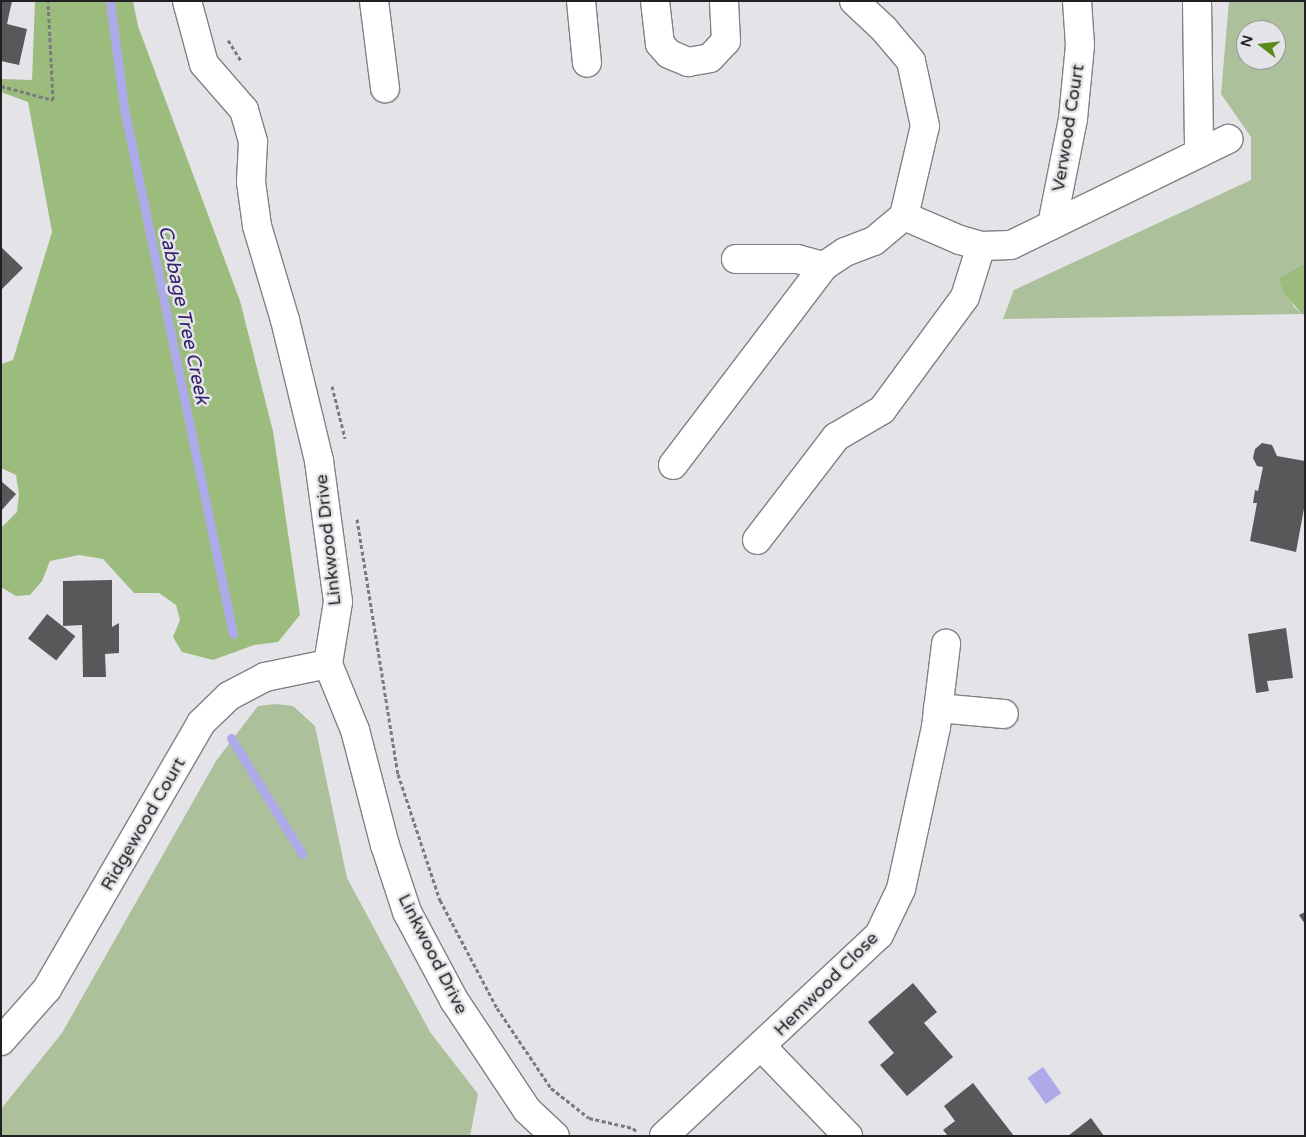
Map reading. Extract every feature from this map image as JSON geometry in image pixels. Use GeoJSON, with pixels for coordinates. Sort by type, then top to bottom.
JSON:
{"type":"FeatureCollection","features":[{"type":"Feature","properties":{"kind":"street","name":"Linkwood Drive"},"geometry":{"type":"LineString","coordinates":[[187,1],[204,64],[244,110],[253,142],[251,182],[258,226],[285,320],[319,461],[338,602],[328,664],[356,730],[385,845],[407,912],[459,1008],[527,1110],[556,1136]]}},
{"type":"Feature","properties":{"kind":"street"},"geometry":{"type":"LineString","coordinates":[[374,1],[386,88]]}},
{"type":"Feature","properties":{"kind":"street"},"geometry":{"type":"LineString","coordinates":[[581,1],[587,63]]}},
{"type":"Feature","properties":{"kind":"street"},"geometry":{"type":"LineString","coordinates":[[654,1],[660,44],[673,57],[688,62],[710,58],[726,41],[724,1]]}},
{"type":"Feature","properties":{"kind":"street"},"geometry":{"type":"LineString","coordinates":[[673,465],[824,266],[845,252],[874,241],[904,216],[924,126],[911,61],[884,28],[854,1]]}},
{"type":"Feature","properties":{"kind":"street","name":"Verwood Court"},"geometry":{"type":"LineString","coordinates":[[1052,225],[1073,119],[1080,45],[1077,1]]}},
{"type":"Feature","properties":{"kind":"street"},"geometry":{"type":"LineString","coordinates":[[1197,1],[1199,153]]}},
{"type":"Feature","properties":{"kind":"street"},"geometry":{"type":"LineString","coordinates":[[904,216],[981,246],[1011,245],[1228,139]]}},
{"type":"Feature","properties":{"kind":"street"},"geometry":{"type":"LineString","coordinates":[[757,540],[836,437],[882,410],[966,297],[981,246]]}},
{"type":"Feature","properties":{"kind":"street"},"geometry":{"type":"LineString","coordinates":[[736,259],[798,259],[824,266]]}},
{"type":"Feature","properties":{"kind":"street","name":"Hemwood Close"},"geometry":{"type":"LineString","coordinates":[[664,1136],[762,1047],[879,935],[901,889],[938,708],[946,644]]}},
{"type":"Feature","properties":{"kind":"street","name":"Ridgewood Court"},"geometry":{"type":"LineString","coordinates":[[1,1042],[47,989],[202,723],[228,696],[265,677],[328,664]]}},
{"type":"Feature","properties":{"kind":"street"},"geometry":{"type":"LineString","coordinates":[[938,708],[1004,714]]}},
{"type":"Feature","properties":{"kind":"street"},"geometry":{"type":"LineString","coordinates":[[762,1047],[848,1136]]}},
{"type":"Feature","properties":{"kind":"path"},"geometry":{"type":"LineString","coordinates":[[1,86],[53,100],[48,1]]}},
{"type":"Feature","properties":{"kind":"path"},"geometry":{"type":"LineString","coordinates":[[226,34],[245,67]]}},
{"type":"Feature","properties":{"kind":"path"},"geometry":{"type":"LineString","coordinates":[[330,379],[346,445]]}},
{"type":"Feature","properties":{"kind":"path"},"geometry":{"type":"LineString","coordinates":[[356,513],[398,774],[440,900],[497,1008],[551,1088],[590,1118],[634,1128],[640,1136]]}},
{"type":"Feature","properties":{"kind":"green space"},"geometry":{"type":"Polygon","coordinates":[[[35,1],[133,1],[138,26],[240,301],[273,431],[300,615],[278,642],[254,645],[213,660],[182,652],[173,637],[180,620],[176,605],[159,593],[134,593],[103,559],[79,555],[50,561],[42,581],[30,595],[16,596],[1,587],[1,528],[17,512],[19,494],[16,475],[1,468],[1,364],[13,360],[52,232],[28,102],[1,92],[2,79],[32,80],[35,1]]]}},
{"type":"Feature","properties":{"kind":"green space"},"geometry":{"type":"Polygon","coordinates":[[[1229,1],[1305,1],[1305,263],[1279,278],[1294,307],[1302,314],[1003,319],[1014,290],[1251,180],[1251,137],[1221,94],[1229,1]]]}},
{"type":"Feature","properties":{"kind":"green space"},"geometry":{"type":"Polygon","coordinates":[[[1305,263],[1305,314],[1302,314],[1283,292],[1279,278],[1305,263]]]}},
{"type":"Feature","properties":{"kind":"green space"},"geometry":{"type":"Polygon","coordinates":[[[275,704],[293,706],[315,726],[347,878],[430,1032],[478,1094],[470,1136],[1,1136],[1,1109],[62,1033],[216,761],[258,706],[275,704]]]}},
{"type":"Feature","properties":{"kind":"shaded area"},"geometry":{"type":"Polygon","coordinates":[[[1043,1067],[1061,1093],[1046,1104],[1027,1078],[1043,1067]]]}},
{"type":"Feature","properties":{"kind":"building"},"geometry":{"type":"Polygon","coordinates":[[[1,1],[12,1],[7,24],[27,29],[19,65],[1,61],[1,1]]]}},
{"type":"Feature","properties":{"kind":"building"},"geometry":{"type":"Polygon","coordinates":[[[1,247],[23,268],[1,290],[1,247]]]}},
{"type":"Feature","properties":{"kind":"building"},"geometry":{"type":"Polygon","coordinates":[[[1262,443],[1272,445],[1277,456],[1305,461],[1305,503],[1296,552],[1250,541],[1257,503],[1253,503],[1255,490],[1258,491],[1263,467],[1257,466],[1253,458],[1255,449],[1262,443]]]}},
{"type":"Feature","properties":{"kind":"building"},"geometry":{"type":"Polygon","coordinates":[[[1,481],[16,494],[1,511],[1,481]]]}},
{"type":"Feature","properties":{"kind":"building"},"geometry":{"type":"Polygon","coordinates":[[[112,580],[112,627],[119,623],[119,653],[105,654],[106,677],[83,677],[82,625],[63,626],[63,581],[112,580]]]}},
{"type":"Feature","properties":{"kind":"building"},"geometry":{"type":"Polygon","coordinates":[[[47,614],[75,636],[56,661],[28,638],[47,614]]]}},
{"type":"Feature","properties":{"kind":"building"},"geometry":{"type":"Polygon","coordinates":[[[1286,628],[1293,678],[1267,681],[1269,691],[1256,693],[1248,634],[1286,628]]]}},
{"type":"Feature","properties":{"kind":"building"},"geometry":{"type":"Polygon","coordinates":[[[1305,912],[1305,924],[1299,915],[1305,912]]]}},
{"type":"Feature","properties":{"kind":"building"},"geometry":{"type":"Polygon","coordinates":[[[913,983],[937,1012],[924,1023],[953,1057],[907,1096],[880,1065],[894,1053],[868,1022],[913,983]]]}},
{"type":"Feature","properties":{"kind":"building"},"geometry":{"type":"Polygon","coordinates":[[[973,1083],[1014,1136],[948,1136],[943,1130],[955,1121],[944,1106],[973,1083]]]}},
{"type":"Feature","properties":{"kind":"building"},"geometry":{"type":"Polygon","coordinates":[[[1091,1118],[1104,1136],[1068,1136],[1091,1118]]]}},
{"type":"Feature","properties":{"kind":"waterway","name":"Cabbage Tree Creek"},"geometry":{"type":"LineString","coordinates":[[110,1],[124,108],[233,634]]}},
{"type":"Feature","properties":{"kind":"waterway","name":"Cabbage Tree Creek"},"geometry":{"type":"LineString","coordinates":[[231,738],[302,854]]}}]}
